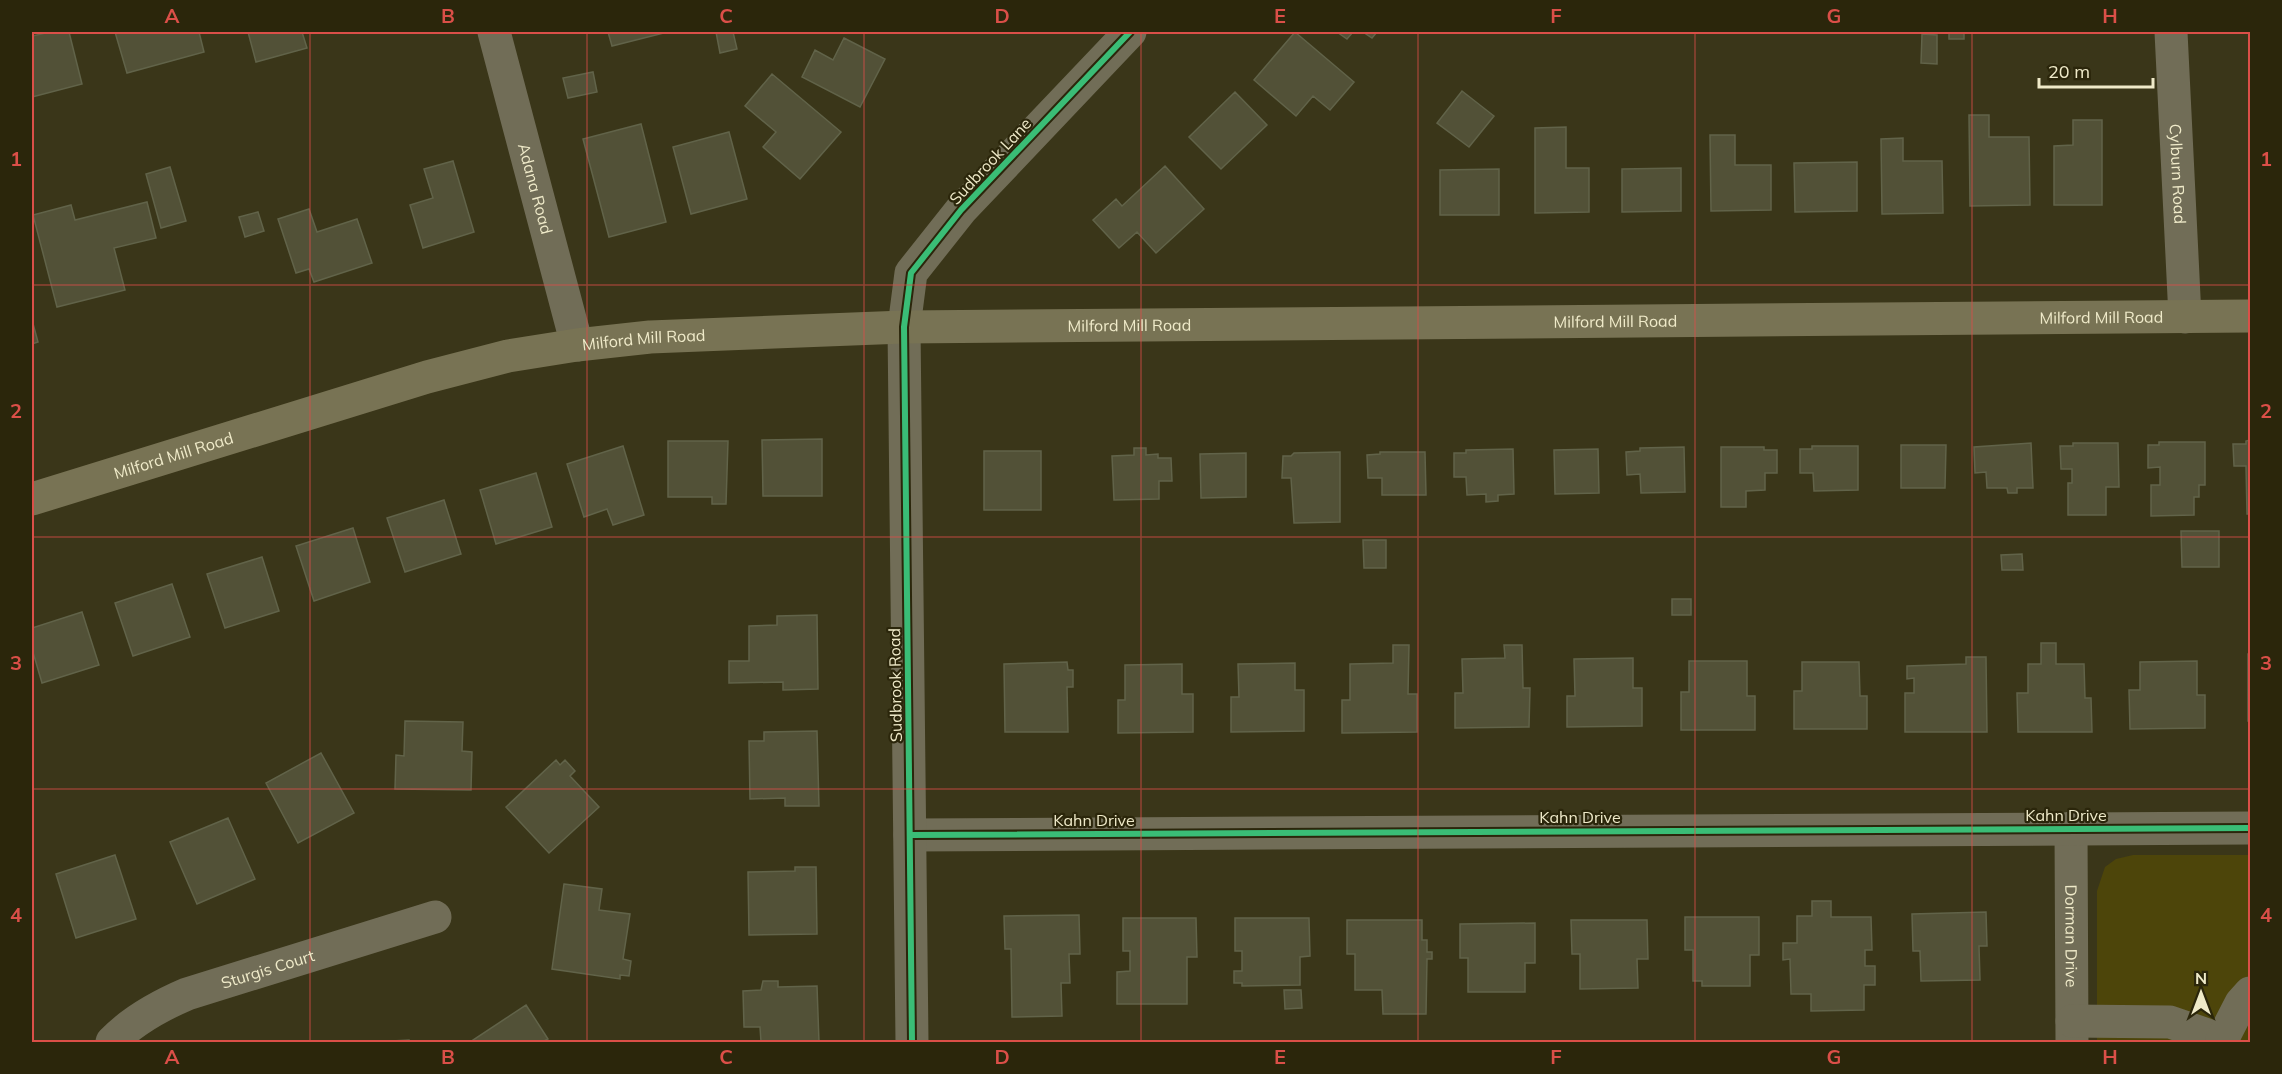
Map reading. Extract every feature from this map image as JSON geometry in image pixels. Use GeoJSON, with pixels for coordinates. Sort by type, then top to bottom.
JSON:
{"type":"FeatureCollection","features":[{"type":"Feature","properties":{"kind":"main road","name":"Milford Mill Road"},"geometry":{"type":"LineString","coordinates":[[32,499],[427,377],[508,356],[650,337],[904,327],[2250,316]]}},
{"type":"Feature","properties":{"kind":"street","name":"Adana Road"},"geometry":{"type":"LineString","coordinates":[[494,32],[577,345]]}},
{"type":"Feature","properties":{"kind":"street","name":"Sudbrook Lane"},"geometry":{"type":"LineString","coordinates":[[904,327],[911,273],[961,210],[1130,32]]}},
{"type":"Feature","properties":{"kind":"street","name":"Cylburn Road"},"geometry":{"type":"LineString","coordinates":[[2171,32],[2185,317]]}},
{"type":"Feature","properties":{"kind":"street","name":"Sudbrook Road"},"geometry":{"type":"LineString","coordinates":[[904,327],[912,1042]]}},
{"type":"Feature","properties":{"kind":"street","name":"Dorman Drive"},"geometry":{"type":"LineString","coordinates":[[2071,828],[2072,1032]]}},
{"type":"Feature","properties":{"kind":"street","name":"Kahn Drive"},"geometry":{"type":"LineString","coordinates":[[910,835],[2250,828]]}},
{"type":"Feature","properties":{"kind":"street","name":"Sturgis Court"},"geometry":{"type":"LineString","coordinates":[[112,1042],[156,1008],[187,994],[435,917]]}},
{"type":"Feature","properties":{"kind":"street"},"geometry":{"type":"LineString","coordinates":[[2072,1032],[2170,1022],[2223,1041],[2241,1003],[2250,993]]}},
{"type":"Feature","properties":{"kind":"shaded area"},"geometry":{"type":"Polygon","coordinates":[[[2133,855],[2250,855],[2250,1042],[2097,1042],[2097,891],[2105,867],[2116,859],[2133,855]]]}},
{"type":"Feature","properties":{"kind":"building"},"geometry":{"type":"Polygon","coordinates":[[[50,32],[69,32],[82,84],[32,97],[32,36],[50,32]]]}},
{"type":"Feature","properties":{"kind":"building"},"geometry":{"type":"Polygon","coordinates":[[[115,32],[199,32],[204,52],[127,73],[115,32]]]}},
{"type":"Feature","properties":{"kind":"building"},"geometry":{"type":"Polygon","coordinates":[[[248,32],[302,32],[307,48],[256,62],[248,32]]]}},
{"type":"Feature","properties":{"kind":"building"},"geometry":{"type":"Polygon","coordinates":[[[608,32],[664,32],[664,33],[612,46],[608,32]]]}},
{"type":"Feature","properties":{"kind":"building"},"geometry":{"type":"Polygon","coordinates":[[[716,32],[733,32],[737,49],[720,53],[716,32]]]}},
{"type":"Feature","properties":{"kind":"building"},"geometry":{"type":"Polygon","coordinates":[[[1295,32],[1354,82],[1330,110],[1313,96],[1296,116],[1254,80],[1295,32]]]}},
{"type":"Feature","properties":{"kind":"building"},"geometry":{"type":"Polygon","coordinates":[[[1337,32],[1353,32],[1347,39],[1337,32]]]}},
{"type":"Feature","properties":{"kind":"building"},"geometry":{"type":"Polygon","coordinates":[[[1363,32],[1377,32],[1372,38],[1363,32]]]}},
{"type":"Feature","properties":{"kind":"building"},"geometry":{"type":"Polygon","coordinates":[[[1949,32],[1964,32],[1964,39],[1949,39],[1949,32]]]}},
{"type":"Feature","properties":{"kind":"building"},"geometry":{"type":"Polygon","coordinates":[[[1922,34],[1937,35],[1937,64],[1921,63],[1922,34]]]}},
{"type":"Feature","properties":{"kind":"building"},"geometry":{"type":"Polygon","coordinates":[[[844,38],[885,59],[860,107],[802,77],[815,50],[833,60],[844,38]]]}},
{"type":"Feature","properties":{"kind":"building"},"geometry":{"type":"Polygon","coordinates":[[[593,72],[597,92],[568,98],[563,78],[593,72]]]}},
{"type":"Feature","properties":{"kind":"building"},"geometry":{"type":"Polygon","coordinates":[[[772,74],[841,132],[800,179],[763,147],[776,132],[745,106],[772,74]]]}},
{"type":"Feature","properties":{"kind":"building"},"geometry":{"type":"Polygon","coordinates":[[[1462,91],[1494,116],[1469,147],[1437,123],[1462,91]]]}},
{"type":"Feature","properties":{"kind":"building"},"geometry":{"type":"Polygon","coordinates":[[[1235,92],[1267,125],[1221,169],[1189,137],[1235,92]]]}},
{"type":"Feature","properties":{"kind":"building"},"geometry":{"type":"Polygon","coordinates":[[[1969,115],[1989,115],[1989,137],[2029,137],[2030,205],[1970,206],[1969,115]]]}},
{"type":"Feature","properties":{"kind":"building"},"geometry":{"type":"Polygon","coordinates":[[[2073,120],[2102,120],[2102,205],[2054,205],[2054,146],[2073,145],[2073,120]]]}},
{"type":"Feature","properties":{"kind":"building"},"geometry":{"type":"Polygon","coordinates":[[[641,124],[666,222],[609,237],[583,139],[641,124]]]}},
{"type":"Feature","properties":{"kind":"building"},"geometry":{"type":"Polygon","coordinates":[[[1566,127],[1566,168],[1589,168],[1589,212],[1535,213],[1535,128],[1566,127]]]}},
{"type":"Feature","properties":{"kind":"building"},"geometry":{"type":"Polygon","coordinates":[[[729,132],[747,199],[691,214],[673,147],[729,132]]]}},
{"type":"Feature","properties":{"kind":"building"},"geometry":{"type":"Polygon","coordinates":[[[1710,135],[1735,135],[1735,165],[1771,165],[1771,210],[1711,211],[1710,135]]]}},
{"type":"Feature","properties":{"kind":"building"},"geometry":{"type":"Polygon","coordinates":[[[1903,138],[1903,161],[1942,161],[1943,213],[1882,214],[1881,139],[1903,138]]]}},
{"type":"Feature","properties":{"kind":"building"},"geometry":{"type":"Polygon","coordinates":[[[453,161],[474,232],[423,248],[410,205],[433,198],[424,169],[453,161]]]}},
{"type":"Feature","properties":{"kind":"building"},"geometry":{"type":"Polygon","coordinates":[[[1857,162],[1857,211],[1795,212],[1794,163],[1857,162]]]}},
{"type":"Feature","properties":{"kind":"building"},"geometry":{"type":"Polygon","coordinates":[[[1165,166],[1204,209],[1156,253],[1137,232],[1119,248],[1093,220],[1116,199],[1122,206],[1165,166]]]}},
{"type":"Feature","properties":{"kind":"building"},"geometry":{"type":"Polygon","coordinates":[[[170,167],[186,221],[161,228],[146,174],[170,167]]]}},
{"type":"Feature","properties":{"kind":"building"},"geometry":{"type":"Polygon","coordinates":[[[1681,168],[1681,211],[1622,212],[1622,169],[1681,168]]]}},
{"type":"Feature","properties":{"kind":"building"},"geometry":{"type":"Polygon","coordinates":[[[1499,169],[1499,215],[1440,215],[1440,170],[1499,169]]]}},
{"type":"Feature","properties":{"kind":"building"},"geometry":{"type":"Polygon","coordinates":[[[147,202],[156,238],[114,248],[125,290],[57,307],[33,215],[71,205],[75,220],[147,202]]]}},
{"type":"Feature","properties":{"kind":"building"},"geometry":{"type":"Polygon","coordinates":[[[309,209],[317,232],[357,219],[372,263],[314,282],[309,269],[296,273],[278,219],[309,209]]]}},
{"type":"Feature","properties":{"kind":"building"},"geometry":{"type":"Polygon","coordinates":[[[258,212],[264,231],[245,237],[239,217],[258,212]]]}},
{"type":"Feature","properties":{"kind":"building"},"geometry":{"type":"Polygon","coordinates":[[[32,320],[38,342],[32,344],[32,320]]]}},
{"type":"Feature","properties":{"kind":"building"},"geometry":{"type":"Polygon","coordinates":[[[822,439],[822,496],[763,496],[762,440],[822,439]]]}},
{"type":"Feature","properties":{"kind":"building"},"geometry":{"type":"Polygon","coordinates":[[[2250,440],[2250,514],[2247,514],[2246,466],[2234,466],[2233,444],[2246,444],[2246,441],[2250,440]]]}},
{"type":"Feature","properties":{"kind":"building"},"geometry":{"type":"Polygon","coordinates":[[[668,441],[728,441],[726,504],[712,504],[712,497],[668,497],[668,441]]]}},
{"type":"Feature","properties":{"kind":"building"},"geometry":{"type":"Polygon","coordinates":[[[2159,442],[2205,442],[2205,485],[2199,485],[2199,497],[2194,497],[2194,515],[2151,516],[2151,485],[2160,485],[2160,467],[2148,468],[2148,445],[2159,445],[2159,442]]]}},
{"type":"Feature","properties":{"kind":"building"},"geometry":{"type":"Polygon","coordinates":[[[2031,443],[2033,488],[2017,488],[2017,493],[2008,493],[2007,488],[1987,488],[1986,472],[1975,473],[1974,447],[2031,443]]]}},
{"type":"Feature","properties":{"kind":"building"},"geometry":{"type":"Polygon","coordinates":[[[2073,443],[2118,443],[2119,487],[2106,487],[2106,515],[2068,515],[2068,483],[2072,483],[2072,469],[2061,469],[2060,446],[2073,446],[2073,443]]]}},
{"type":"Feature","properties":{"kind":"building"},"geometry":{"type":"Polygon","coordinates":[[[1901,445],[1946,445],[1945,488],[1901,488],[1901,445]]]}},
{"type":"Feature","properties":{"kind":"building"},"geometry":{"type":"Polygon","coordinates":[[[623,446],[644,515],[613,525],[607,509],[584,517],[567,464],[623,446]]]}},
{"type":"Feature","properties":{"kind":"building"},"geometry":{"type":"Polygon","coordinates":[[[1812,446],[1858,446],[1858,490],[1814,491],[1813,473],[1800,473],[1800,449],[1812,449],[1812,446]]]}},
{"type":"Feature","properties":{"kind":"building"},"geometry":{"type":"Polygon","coordinates":[[[1684,447],[1685,492],[1641,493],[1640,474],[1627,475],[1626,452],[1640,451],[1640,448],[1684,447]]]}},
{"type":"Feature","properties":{"kind":"building"},"geometry":{"type":"Polygon","coordinates":[[[1721,447],[1764,447],[1764,450],[1777,450],[1777,473],[1765,473],[1765,490],[1746,491],[1746,507],[1721,507],[1721,447]]]}},
{"type":"Feature","properties":{"kind":"building"},"geometry":{"type":"Polygon","coordinates":[[[1134,448],[1146,448],[1146,455],[1158,454],[1158,458],[1171,458],[1172,481],[1159,481],[1159,499],[1114,500],[1112,456],[1134,455],[1134,448]]]}},
{"type":"Feature","properties":{"kind":"building"},"geometry":{"type":"Polygon","coordinates":[[[1513,449],[1514,494],[1498,495],[1498,501],[1486,502],[1486,494],[1467,495],[1466,477],[1454,477],[1454,453],[1466,453],[1466,450],[1513,449]]]}},
{"type":"Feature","properties":{"kind":"building"},"geometry":{"type":"Polygon","coordinates":[[[1598,449],[1599,493],[1555,494],[1554,450],[1598,449]]]}},
{"type":"Feature","properties":{"kind":"building"},"geometry":{"type":"Polygon","coordinates":[[[984,451],[1041,451],[1041,510],[984,510],[984,451]]]}},
{"type":"Feature","properties":{"kind":"building"},"geometry":{"type":"Polygon","coordinates":[[[1340,452],[1340,522],[1294,523],[1291,478],[1282,478],[1283,456],[1291,456],[1294,453],[1340,452]]]}},
{"type":"Feature","properties":{"kind":"building"},"geometry":{"type":"Polygon","coordinates":[[[1380,452],[1425,452],[1426,495],[1382,495],[1382,478],[1368,478],[1367,455],[1380,454],[1380,452]]]}},
{"type":"Feature","properties":{"kind":"building"},"geometry":{"type":"Polygon","coordinates":[[[1246,453],[1246,497],[1201,498],[1200,454],[1246,453]]]}},
{"type":"Feature","properties":{"kind":"building"},"geometry":{"type":"Polygon","coordinates":[[[536,473],[552,527],[496,544],[480,490],[536,473]]]}},
{"type":"Feature","properties":{"kind":"building"},"geometry":{"type":"Polygon","coordinates":[[[444,500],[461,554],[405,572],[387,518],[444,500]]]}},
{"type":"Feature","properties":{"kind":"building"},"geometry":{"type":"Polygon","coordinates":[[[353,528],[370,582],[314,601],[296,546],[353,528]]]}},
{"type":"Feature","properties":{"kind":"building"},"geometry":{"type":"Polygon","coordinates":[[[2181,531],[2219,531],[2219,567],[2182,567],[2181,531]]]}},
{"type":"Feature","properties":{"kind":"building"},"geometry":{"type":"Polygon","coordinates":[[[1363,540],[1386,540],[1386,568],[1364,568],[1363,540]]]}},
{"type":"Feature","properties":{"kind":"building"},"geometry":{"type":"Polygon","coordinates":[[[2022,554],[2023,570],[2002,570],[2001,555],[2022,554]]]}},
{"type":"Feature","properties":{"kind":"building"},"geometry":{"type":"Polygon","coordinates":[[[262,557],[279,611],[225,628],[207,574],[262,557]]]}},
{"type":"Feature","properties":{"kind":"building"},"geometry":{"type":"Polygon","coordinates":[[[172,584],[190,637],[133,656],[115,603],[172,584]]]}},
{"type":"Feature","properties":{"kind":"building"},"geometry":{"type":"Polygon","coordinates":[[[1672,599],[1691,599],[1691,615],[1672,615],[1672,599]]]}},
{"type":"Feature","properties":{"kind":"building"},"geometry":{"type":"Polygon","coordinates":[[[82,612],[99,665],[42,683],[32,649],[32,628],[82,612]]]}},
{"type":"Feature","properties":{"kind":"building"},"geometry":{"type":"Polygon","coordinates":[[[817,615],[818,689],[783,690],[783,682],[729,683],[729,661],[749,661],[749,626],[777,625],[777,616],[817,615]]]}},
{"type":"Feature","properties":{"kind":"building"},"geometry":{"type":"Polygon","coordinates":[[[2041,643],[2056,643],[2056,664],[2084,664],[2085,698],[2091,698],[2092,732],[2018,732],[2017,693],[2028,693],[2028,664],[2041,664],[2041,643]]]}},
{"type":"Feature","properties":{"kind":"building"},"geometry":{"type":"Polygon","coordinates":[[[1393,645],[1409,645],[1408,694],[1417,694],[1417,732],[1342,733],[1342,700],[1350,700],[1350,664],[1393,663],[1393,645]]]}},
{"type":"Feature","properties":{"kind":"building"},"geometry":{"type":"Polygon","coordinates":[[[1504,645],[1522,645],[1523,688],[1530,688],[1529,727],[1455,728],[1455,693],[1463,693],[1462,659],[1505,658],[1504,645]]]}},
{"type":"Feature","properties":{"kind":"building"},"geometry":{"type":"Polygon","coordinates":[[[2248,654],[2250,654],[2250,721],[2248,721],[2248,654]]]}},
{"type":"Feature","properties":{"kind":"building"},"geometry":{"type":"Polygon","coordinates":[[[1966,657],[1986,657],[1987,732],[1905,732],[1905,693],[1914,693],[1914,678],[1907,679],[1907,666],[1966,664],[1966,657]]]}},
{"type":"Feature","properties":{"kind":"building"},"geometry":{"type":"Polygon","coordinates":[[[1633,658],[1633,688],[1642,688],[1642,726],[1567,727],[1567,696],[1575,696],[1574,659],[1633,658]]]}},
{"type":"Feature","properties":{"kind":"building"},"geometry":{"type":"Polygon","coordinates":[[[1689,661],[1747,661],[1747,696],[1755,696],[1755,730],[1681,730],[1681,692],[1689,692],[1689,661]]]}},
{"type":"Feature","properties":{"kind":"building"},"geometry":{"type":"Polygon","coordinates":[[[2197,661],[2197,695],[2205,695],[2205,728],[2130,729],[2129,690],[2140,690],[2140,662],[2197,661]]]}},
{"type":"Feature","properties":{"kind":"building"},"geometry":{"type":"Polygon","coordinates":[[[1067,662],[1068,670],[1073,670],[1073,687],[1067,687],[1068,732],[1005,732],[1004,664],[1067,662]]]}},
{"type":"Feature","properties":{"kind":"building"},"geometry":{"type":"Polygon","coordinates":[[[1802,662],[1859,662],[1860,696],[1867,696],[1867,729],[1794,729],[1794,691],[1802,691],[1802,662]]]}},
{"type":"Feature","properties":{"kind":"building"},"geometry":{"type":"Polygon","coordinates":[[[1295,663],[1295,690],[1304,690],[1304,731],[1231,732],[1231,697],[1239,697],[1238,664],[1295,663]]]}},
{"type":"Feature","properties":{"kind":"building"},"geometry":{"type":"Polygon","coordinates":[[[1182,664],[1182,694],[1193,694],[1193,732],[1118,733],[1118,700],[1125,700],[1125,665],[1182,664]]]}},
{"type":"Feature","properties":{"kind":"building"},"geometry":{"type":"Polygon","coordinates":[[[405,721],[463,722],[462,751],[472,752],[471,790],[395,789],[396,755],[404,756],[405,721]]]}},
{"type":"Feature","properties":{"kind":"building"},"geometry":{"type":"Polygon","coordinates":[[[817,731],[819,806],[785,806],[785,798],[750,799],[749,741],[764,741],[764,732],[817,731]]]}},
{"type":"Feature","properties":{"kind":"building"},"geometry":{"type":"Polygon","coordinates":[[[321,753],[354,813],[298,843],[266,783],[321,753]]]}},
{"type":"Feature","properties":{"kind":"building"},"geometry":{"type":"Polygon","coordinates":[[[556,760],[560,765],[565,760],[575,771],[570,776],[599,807],[549,853],[506,807],[556,760]]]}},
{"type":"Feature","properties":{"kind":"building"},"geometry":{"type":"Polygon","coordinates":[[[228,818],[255,879],[197,904],[170,842],[228,818]]]}},
{"type":"Feature","properties":{"kind":"building"},"geometry":{"type":"Polygon","coordinates":[[[115,855],[136,919],[76,938],[56,874],[115,855]]]}},
{"type":"Feature","properties":{"kind":"building"},"geometry":{"type":"Polygon","coordinates":[[[795,867],[816,867],[817,934],[749,935],[748,872],[795,871],[795,867]]]}},
{"type":"Feature","properties":{"kind":"building"},"geometry":{"type":"Polygon","coordinates":[[[564,884],[602,889],[599,910],[630,914],[623,959],[631,961],[629,976],[620,975],[620,979],[552,969],[564,884]]]}},
{"type":"Feature","properties":{"kind":"building"},"geometry":{"type":"Polygon","coordinates":[[[1812,901],[1831,901],[1831,917],[1871,917],[1872,950],[1865,950],[1865,966],[1875,966],[1875,985],[1864,985],[1864,1010],[1811,1011],[1811,994],[1791,994],[1790,959],[1783,960],[1783,943],[1797,943],[1797,916],[1812,916],[1812,901]]]}},
{"type":"Feature","properties":{"kind":"building"},"geometry":{"type":"Polygon","coordinates":[[[1986,912],[1987,946],[1979,946],[1980,980],[1921,981],[1920,951],[1913,951],[1912,914],[1986,912]]]}},
{"type":"Feature","properties":{"kind":"building"},"geometry":{"type":"Polygon","coordinates":[[[1079,915],[1080,954],[1069,954],[1070,983],[1061,983],[1062,1016],[1012,1017],[1011,949],[1005,949],[1004,916],[1079,915]]]}},
{"type":"Feature","properties":{"kind":"building"},"geometry":{"type":"Polygon","coordinates":[[[1685,917],[1759,917],[1759,955],[1750,955],[1750,986],[1702,986],[1702,981],[1693,981],[1693,950],[1685,950],[1685,917]]]}},
{"type":"Feature","properties":{"kind":"building"},"geometry":{"type":"Polygon","coordinates":[[[1123,918],[1196,918],[1197,957],[1187,957],[1187,1004],[1117,1004],[1117,972],[1130,971],[1130,951],[1123,951],[1123,918]]]}},
{"type":"Feature","properties":{"kind":"building"},"geometry":{"type":"Polygon","coordinates":[[[1235,918],[1309,918],[1310,956],[1300,957],[1300,985],[1242,986],[1242,983],[1234,983],[1234,971],[1242,971],[1242,951],[1235,951],[1235,918]]]}},
{"type":"Feature","properties":{"kind":"building"},"geometry":{"type":"Polygon","coordinates":[[[1347,920],[1422,920],[1422,940],[1427,940],[1427,952],[1432,952],[1432,959],[1427,959],[1426,1014],[1383,1014],[1382,990],[1355,990],[1355,954],[1347,954],[1347,920]]]}},
{"type":"Feature","properties":{"kind":"building"},"geometry":{"type":"Polygon","coordinates":[[[1571,920],[1647,920],[1648,959],[1637,959],[1638,988],[1580,989],[1580,954],[1572,954],[1571,920]]]}},
{"type":"Feature","properties":{"kind":"building"},"geometry":{"type":"Polygon","coordinates":[[[1535,923],[1535,963],[1525,963],[1525,992],[1468,992],[1468,958],[1460,958],[1460,924],[1535,923]]]}},
{"type":"Feature","properties":{"kind":"building"},"geometry":{"type":"Polygon","coordinates":[[[763,981],[778,981],[778,987],[817,986],[819,1042],[761,1042],[760,1027],[744,1027],[743,991],[761,990],[763,981]]]}},
{"type":"Feature","properties":{"kind":"building"},"geometry":{"type":"Polygon","coordinates":[[[1284,990],[1301,990],[1302,1008],[1285,1009],[1284,990]]]}},
{"type":"Feature","properties":{"kind":"building"},"geometry":{"type":"Polygon","coordinates":[[[526,1005],[548,1039],[542,1042],[470,1042],[526,1005]]]}},
{"type":"Feature","properties":{"kind":"building"},"geometry":{"type":"Polygon","coordinates":[[[409,1040],[409,1042],[373,1042],[409,1040]]]}},
{"type":"Feature","properties":{"kind":"cycle path"},"geometry":{"type":"LineString","coordinates":[[912,1042],[904,327],[911,273],[961,210],[1130,32]]}},
{"type":"Feature","properties":{"kind":"cycle path"},"geometry":{"type":"LineString","coordinates":[[910,835],[2250,828]]}}]}
